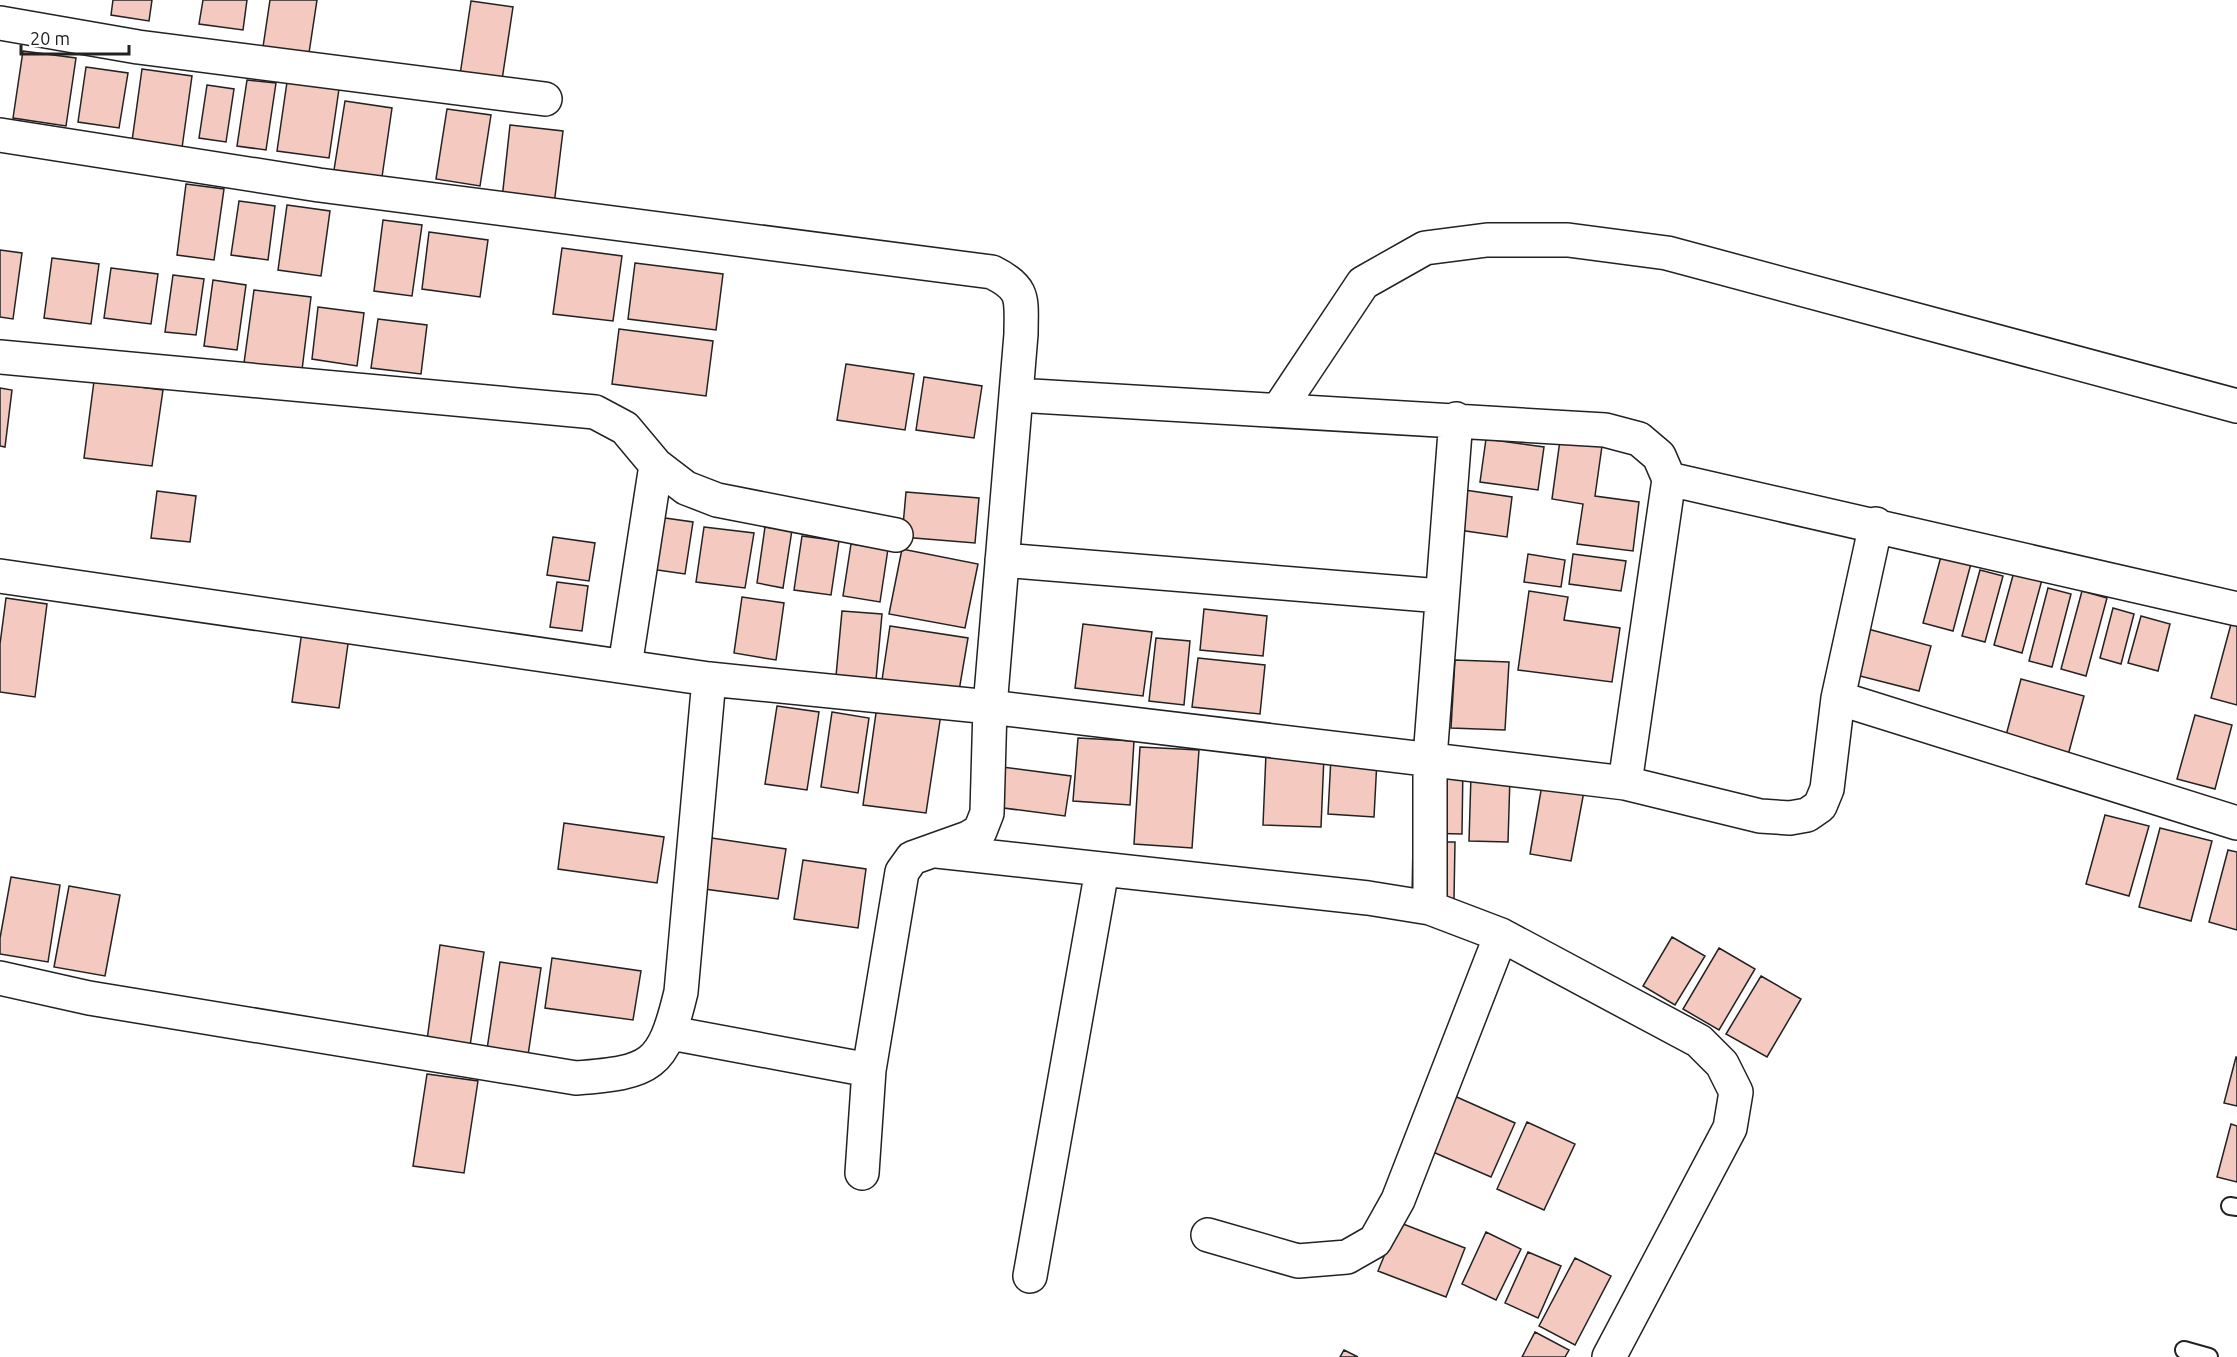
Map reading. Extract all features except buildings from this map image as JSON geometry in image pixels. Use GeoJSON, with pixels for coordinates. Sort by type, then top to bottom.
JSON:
{"type":"FeatureCollection","features":[{"type":"Feature","properties":{"kind":"street"},"geometry":{"type":"LineString","coordinates":[[0,23],[138,47],[545,99]]}},
{"type":"Feature","properties":{"kind":"street"},"geometry":{"type":"LineString","coordinates":[[0,135],[320,185],[992,272],[1010,281],[1022,298],[990,707],[987,813],[980,831],[968,838],[927,850],[912,858],[902,872],[869,1070],[861,1173]]}},
{"type":"Feature","properties":{"kind":"street"},"geometry":{"type":"LineString","coordinates":[[1279,410],[1363,283],[1425,248],[1487,240],[1568,240],[1667,253],[2237,406]]}},
{"type":"Feature","properties":{"kind":"street"},"geometry":{"type":"LineString","coordinates":[[0,357],[595,412],[625,428],[656,465],[686,488],[717,500],[896,535]]}},
{"type":"Feature","properties":{"kind":"street"},"geometry":{"type":"LineString","coordinates":[[1016,394],[1456,419],[1605,430],[1639,440],[1659,456],[1669,479],[1625,783]]}},
{"type":"Feature","properties":{"kind":"street"},"geometry":{"type":"LineString","coordinates":[[1430,908],[1430,758],[1456,419]]}},
{"type":"Feature","properties":{"kind":"street"},"geometry":{"type":"LineString","coordinates":[[625,666],[656,465]]}},
{"type":"Feature","properties":{"kind":"street"},"geometry":{"type":"LineString","coordinates":[[1669,479],[1876,524],[2237,609]]}},
{"type":"Feature","properties":{"kind":"street"},"geometry":{"type":"LineString","coordinates":[[0,576],[709,679],[990,707],[1625,783],[1760,816],[1790,818],[1807,815],[1820,806],[1827,789],[1838,698],[1876,524]]}},
{"type":"Feature","properties":{"kind":"street"},"geometry":{"type":"LineString","coordinates":[[1002,560],[1441,596]]}},
{"type":"Feature","properties":{"kind":"street"},"geometry":{"type":"LineString","coordinates":[[0,978],[89,998],[576,1078],[618,1075],[651,1063],[671,1033],[681,992],[709,679]]}},
{"type":"Feature","properties":{"kind":"street"},"geometry":{"type":"LineString","coordinates":[[1838,698],[2237,824]]}},
{"type":"Feature","properties":{"kind":"street"},"geometry":{"type":"LineString","coordinates":[[927,850],[1368,898],[1430,908],[1501,935],[1700,1041],[1722,1064],[1737,1092],[1730,1128],[1610,1357]]}},
{"type":"Feature","properties":{"kind":"street"},"geometry":{"type":"LineString","coordinates":[[1030,1276],[1102,870]]}},
{"type":"Feature","properties":{"kind":"street"},"geometry":{"type":"LineString","coordinates":[[1208,1235],[1298,1261],[1347,1257],[1375,1240],[1398,1200],[1501,935]]}},
{"type":"Feature","properties":{"kind":"street"},"geometry":{"type":"LineString","coordinates":[[671,1033],[869,1070]]}},
{"type":"Feature","properties":{"kind":"lane"},"geometry":{"type":"LineString","coordinates":[[2184,1350],[2209,1357]]}}]}
